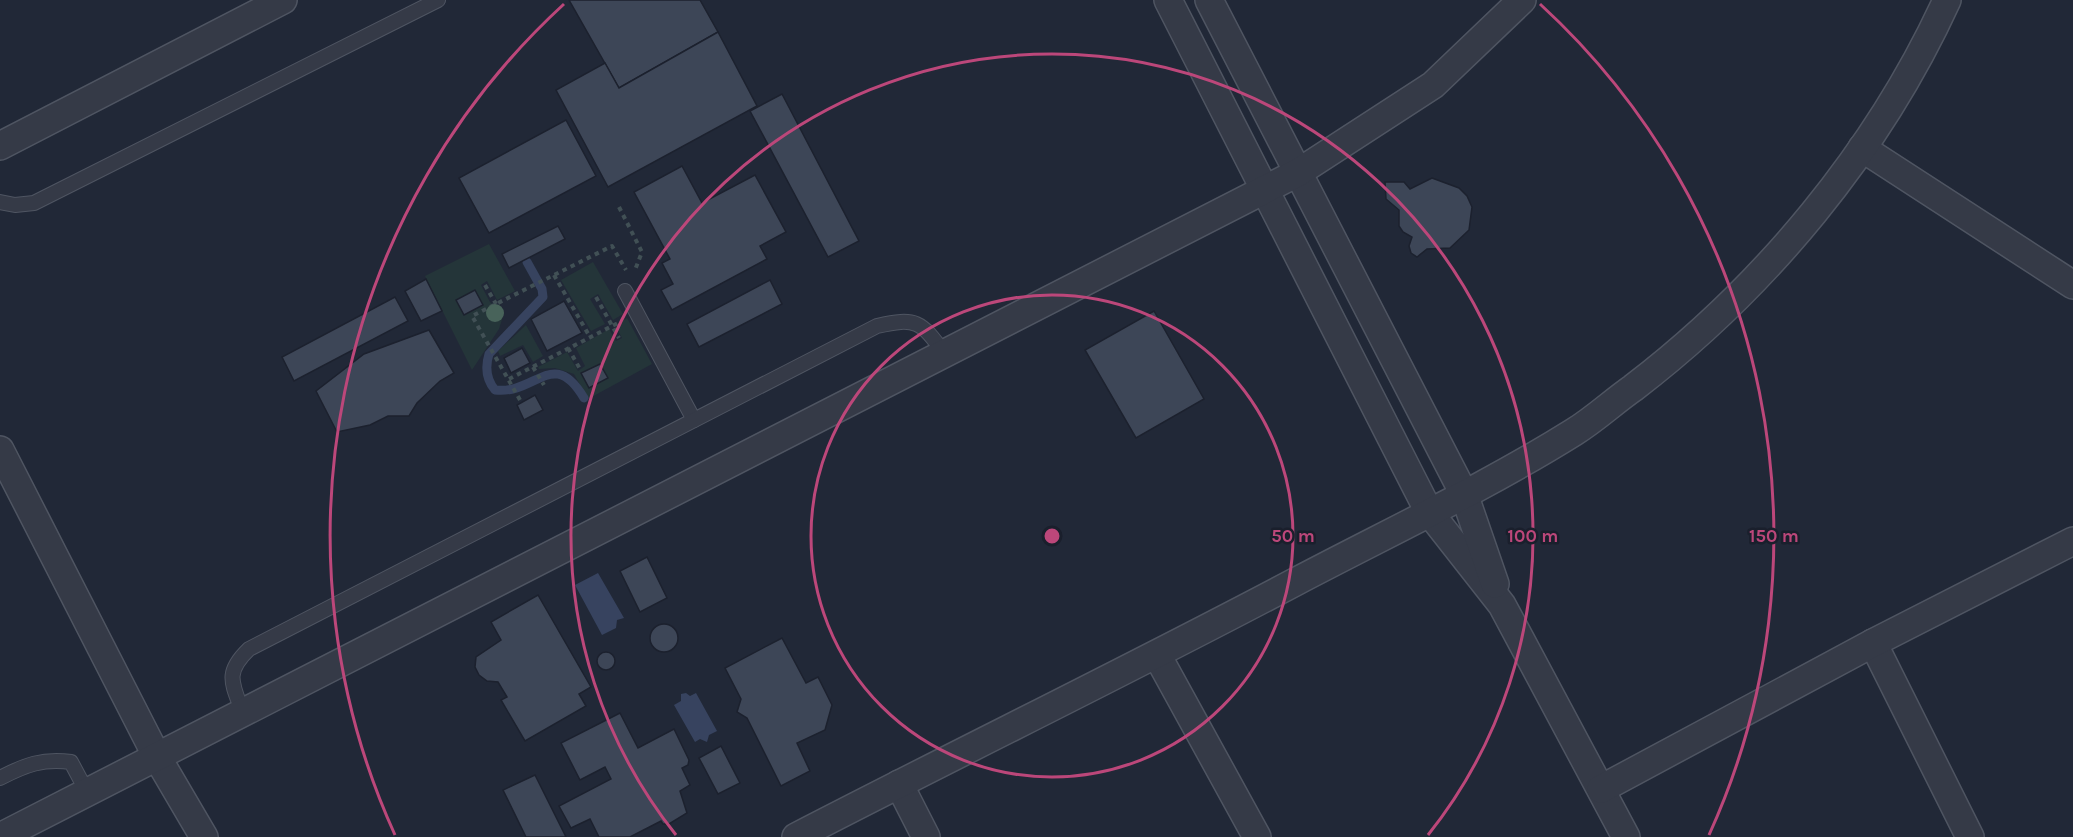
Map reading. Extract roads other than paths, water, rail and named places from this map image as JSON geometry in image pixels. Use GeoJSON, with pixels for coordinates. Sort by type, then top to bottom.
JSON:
{"type":"FeatureCollection","features":[{"type":"Feature","properties":{"kind":"street"},"geometry":{"type":"LineString","coordinates":[[0,146],[284,0]]}},
{"type":"Feature","properties":{"kind":"street"},"geometry":{"type":"LineString","coordinates":[[1168,0],[1429,512],[1502,605]]}},
{"type":"Feature","properties":{"kind":"street"},"geometry":{"type":"LineString","coordinates":[[1209,0],[1464,494],[1502,605],[1626,837]]}},
{"type":"Feature","properties":{"kind":"street"},"geometry":{"type":"LineString","coordinates":[[0,837],[1299,172],[1433,85],[1522,0]]}},
{"type":"Feature","properties":{"kind":"street"},"geometry":{"type":"LineString","coordinates":[[796,837],[1157,655],[1464,494],[1576,431],[1685,348],[1783,250],[1862,148],[1924,52],[1947,0]]}},
{"type":"Feature","properties":{"kind":"street"},"geometry":{"type":"LineString","coordinates":[[1862,148],[2073,285]]}},
{"type":"Feature","properties":{"kind":"street"},"geometry":{"type":"LineString","coordinates":[[0,450],[158,757],[204,837]]}},
{"type":"Feature","properties":{"kind":"street"},"geometry":{"type":"LineString","coordinates":[[1600,789],[1873,643],[2073,541]]}},
{"type":"Feature","properties":{"kind":"street"},"geometry":{"type":"LineString","coordinates":[[1873,643],[1970,837]]}},
{"type":"Feature","properties":{"kind":"street"},"geometry":{"type":"LineString","coordinates":[[1157,655],[1257,837]]}},
{"type":"Feature","properties":{"kind":"street"},"geometry":{"type":"LineString","coordinates":[[899,784],[926,837]]}},
{"type":"Feature","properties":{"kind":"lane"},"geometry":{"type":"LineString","coordinates":[[0,202],[15,205],[34,203],[438,0]]}},
{"type":"Feature","properties":{"kind":"lane"},"geometry":{"type":"LineString","coordinates":[[628,285],[637,312],[694,420]]}},
{"type":"Feature","properties":{"kind":"lane"},"geometry":{"type":"LineString","coordinates":[[243,713],[231,681],[236,662],[249,649],[877,326],[904,320],[927,329],[944,353]]}},
{"type":"Feature","properties":{"kind":"lane"},"geometry":{"type":"LineString","coordinates":[[0,778],[24,766],[49,759],[71,762],[87,792]]}},
{"type":"Feature","properties":{"kind":"water"},"geometry":{"type":"Polygon","coordinates":[[[598,573],[624,618],[617,620],[616,628],[602,635],[575,585],[598,573]]]}},
{"type":"Feature","properties":{"kind":"water"},"geometry":{"type":"Polygon","coordinates":[[[686,693],[690,696],[696,693],[717,731],[709,735],[707,742],[700,739],[695,742],[674,705],[681,701],[681,694],[686,693]]]}},
{"type":"Feature","properties":{"kind":"waterway"},"geometry":{"type":"LineString","coordinates":[[527,262],[542,289],[543,297],[489,354],[487,368],[490,382],[495,390],[509,390],[553,374],[563,376],[573,383],[584,398]]}}]}
